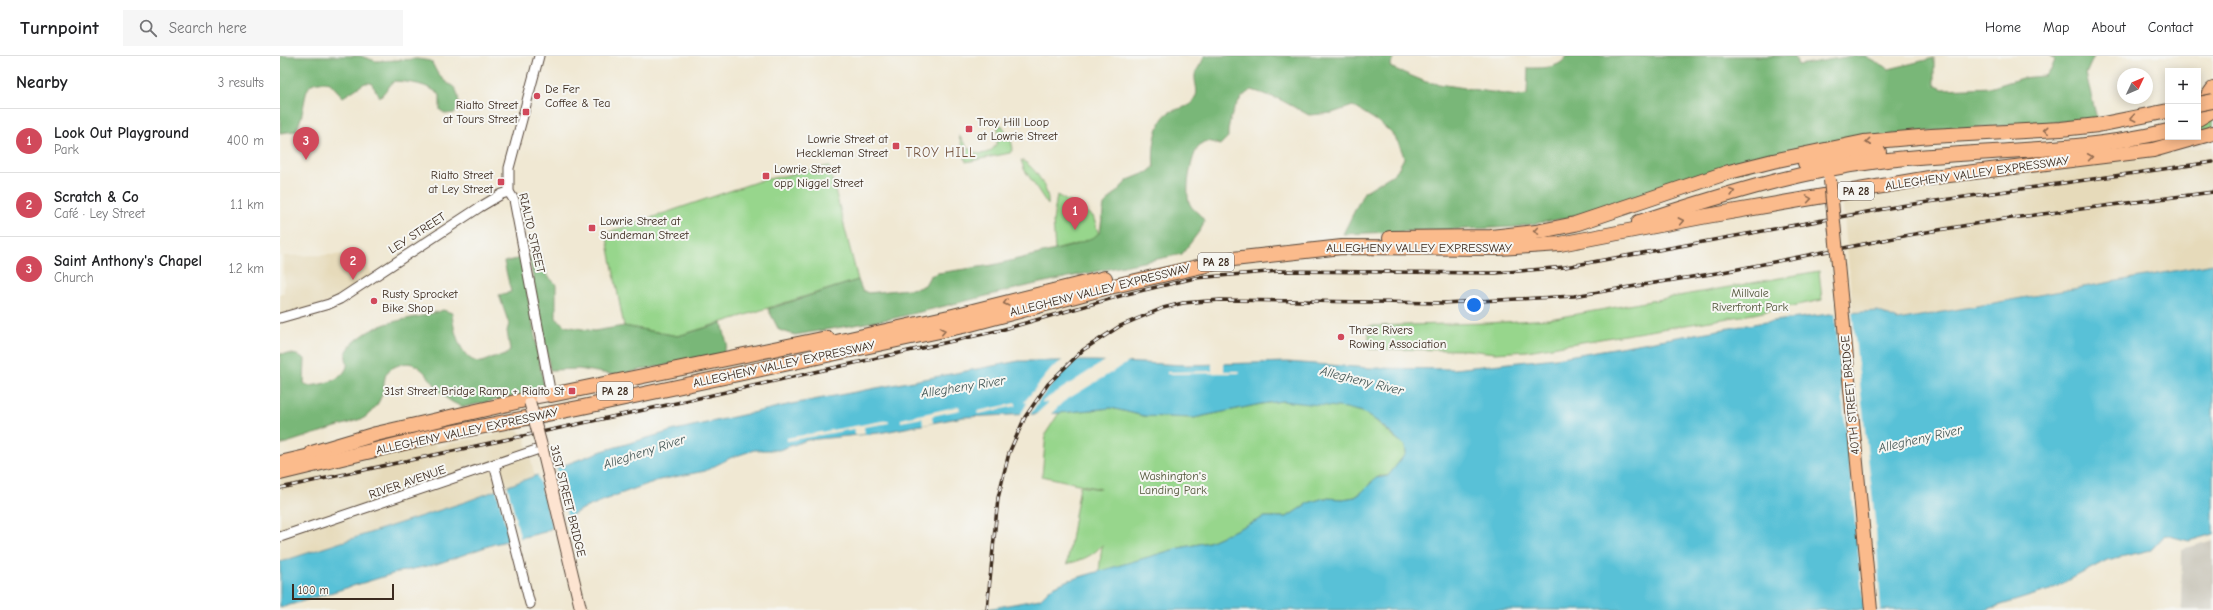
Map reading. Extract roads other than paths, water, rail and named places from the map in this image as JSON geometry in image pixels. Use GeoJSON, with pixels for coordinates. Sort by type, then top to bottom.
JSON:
{"type":"FeatureCollection","features":[{"type":"Feature","properties":{"kind":"highway"},"geometry":{"type":"LineString","coordinates":[[2201,107],[2207,100],[2213,89]]}},
{"type":"Feature","properties":{"kind":"highway"},"geometry":{"type":"LineString","coordinates":[[2201,103],[2213,101]]}},
{"type":"Feature","properties":{"kind":"highway"},"geometry":{"type":"LineString","coordinates":[[2201,117],[2213,110]]}},
{"type":"Feature","properties":{"kind":"highway","name":"ALLEGHENY VALLEY EXPRESSWAY"},"geometry":{"type":"LineString","coordinates":[[280,463],[948,317],[1177,261],[1256,246],[1333,239],[1491,236],[1536,232],[1575,224],[1729,172],[1812,152],[1886,140],[1931,136],[1991,134],[2098,125],[2165,112]]}},
{"type":"Feature","properties":{"kind":"highway"},"geometry":{"type":"LineString","coordinates":[[1874,152],[2054,142],[2129,131],[2165,123]]}},
{"type":"Feature","properties":{"kind":"highway"},"geometry":{"type":"LineString","coordinates":[[1560,244],[1745,188],[1811,172],[1911,157],[2068,146],[2138,138],[2165,132]]}},
{"type":"Feature","properties":{"kind":"highway","name":"ALLEGHENY VALLEY EXPRESSWAY"},"geometry":{"type":"LineString","coordinates":[[280,473],[433,436],[578,408],[834,352],[963,326],[1193,266],[1233,258],[1342,248],[1498,248],[1560,244],[1714,215],[1941,176],[2153,150],[2188,143],[2213,133]]}},
{"type":"Feature","properties":{"kind":"highway"},"geometry":{"type":"LineString","coordinates":[[1575,224],[1615,217],[1669,202],[1735,180],[1783,168],[1905,146],[1991,134]]}},
{"type":"Feature","properties":{"kind":"highway"},"geometry":{"type":"LineString","coordinates":[[2188,143],[2213,141]]}},
{"type":"Feature","properties":{"kind":"highway"},"geometry":{"type":"LineString","coordinates":[[551,395],[877,328],[948,317]]}},
{"type":"Feature","properties":{"kind":"highway"},"geometry":{"type":"LineString","coordinates":[[294,470],[363,460],[681,393],[887,346],[904,339]]}},
{"type":"Feature","properties":{"kind":"highway"},"geometry":{"type":"LineString","coordinates":[[280,463],[376,434],[530,401]]}},
{"type":"Feature","properties":{"kind":"main road","name":"40TH STREET BRIDGE"},"geometry":{"type":"LineString","coordinates":[[1830,180],[1872,610]]}},
{"type":"Feature","properties":{"kind":"main road"},"geometry":{"type":"LineString","coordinates":[[530,401],[551,395]]}},
{"type":"Feature","properties":{"kind":"main road","name":"31ST STREET BRIDGE"},"geometry":{"type":"LineString","coordinates":[[530,401],[581,610]]}},
{"type":"Feature","properties":{"kind":"street","name":"RIALTO STREET"},"geometry":{"type":"LineString","coordinates":[[539,56],[509,168],[509,192],[514,200],[551,395]]}},
{"type":"Feature","properties":{"kind":"street","name":"LEY STREET"},"geometry":{"type":"LineString","coordinates":[[280,318],[330,304],[480,207],[502,194],[509,192]]}},
{"type":"Feature","properties":{"kind":"street","name":"RIVER AVENUE"},"geometry":{"type":"LineString","coordinates":[[280,538],[542,448]]}},
{"type":"Feature","properties":{"kind":"street"},"geometry":{"type":"LineString","coordinates":[[494,464],[530,604]]}},
{"type":"Feature","properties":{"kind":"water","name":"Allegheny River"},"geometry":{"type":"Polygon","coordinates":[[[2213,264],[2213,534],[2189,541],[2165,535],[2151,550],[2107,560],[2050,590],[1985,610],[982,610],[1040,599],[1051,588],[1066,581],[1179,548],[1209,542],[1265,517],[1287,517],[1308,503],[1324,498],[1343,499],[1355,497],[1376,478],[1388,476],[1406,453],[1405,446],[1378,422],[1363,412],[1346,408],[1282,401],[1194,418],[1144,416],[1111,408],[1059,413],[963,417],[879,433],[807,440],[779,450],[754,450],[730,458],[705,471],[659,480],[617,495],[580,510],[545,532],[494,544],[437,564],[399,572],[280,608],[280,562],[465,502],[602,451],[675,430],[792,404],[1019,361],[1096,361],[1186,365],[1287,362],[1370,368],[1454,369],[1556,358],[1759,323],[1830,314],[1878,311],[1898,320],[2213,264]]]}},
{"type":"Feature","properties":{"kind":"railway"},"geometry":{"type":"LineString","coordinates":[[280,488],[681,402],[1001,330],[1127,294],[1195,278],[1279,271],[1496,273],[1565,267],[1900,206],[2213,162]]}},
{"type":"Feature","properties":{"kind":"railway"},"geometry":{"type":"LineString","coordinates":[[987,610],[998,498],[1009,453],[1025,417],[1048,384],[1083,350],[1120,326],[1163,308],[1183,303],[1220,300],[1443,303],[1574,296],[1723,272],[1909,235],[2004,219],[2213,192]]}},
{"type":"Feature","properties":{"kind":"place","name":"De Fer Coffee & Tea"},"geometry":{"type":"Point","coordinates":[537,96]}},
{"type":"Feature","properties":{"kind":"place","name":"Rialto Street at Tours Street"},"geometry":{"type":"Point","coordinates":[526,112]}},
{"type":"Feature","properties":{"kind":"place","name":"Troy Hill Loop at Lowrie Street"},"geometry":{"type":"Point","coordinates":[969,129]}},
{"type":"Feature","properties":{"kind":"place","name":"Lowrie Street at Heckleman Street"},"geometry":{"type":"Point","coordinates":[896,146]}},
{"type":"Feature","properties":{"kind":"place","name":"Saint Anthony's Chapel"},"geometry":{"type":"Point","coordinates":[306,160]}},
{"type":"Feature","properties":{"kind":"place","name":"Lowrie Street opp Niggel Street"},"geometry":{"type":"Point","coordinates":[766,176]}},
{"type":"Feature","properties":{"kind":"place","name":"Rialto Street at Ley Street"},"geometry":{"type":"Point","coordinates":[501,182]}},
{"type":"Feature","properties":{"kind":"place","name":"Lowrie Street at Sundeman Street"},"geometry":{"type":"Point","coordinates":[592,228]}},
{"type":"Feature","properties":{"kind":"place","name":"Look Out Playground"},"geometry":{"type":"Point","coordinates":[1075,230]}},
{"type":"Feature","properties":{"kind":"place","name":"Scratch & Co"},"geometry":{"type":"Point","coordinates":[353,280]}},
{"type":"Feature","properties":{"kind":"place","name":"Rusty Sprocket Bike Shop"},"geometry":{"type":"Point","coordinates":[374,301]}},
{"type":"Feature","properties":{"kind":"place","name":"Three Rivers Rowing Association"},"geometry":{"type":"Point","coordinates":[1341,337]}},
{"type":"Feature","properties":{"kind":"place","name":"31st Street Bridge Ramp + Rialto St"},"geometry":{"type":"Point","coordinates":[572,391]}},
{"type":"Feature","properties":{"kind":"district","name":"TROY HILL"},"geometry":{"type":"Point","coordinates":[941,152]}},
{"type":"Feature","properties":{"kind":"park label","name":"Millvale Riverfront Park"},"geometry":{"type":"Point","coordinates":[1750,300]}},
{"type":"Feature","properties":{"kind":"park label","name":"Washington's Landing Park"},"geometry":{"type":"Point","coordinates":[1173,483]}}]}
